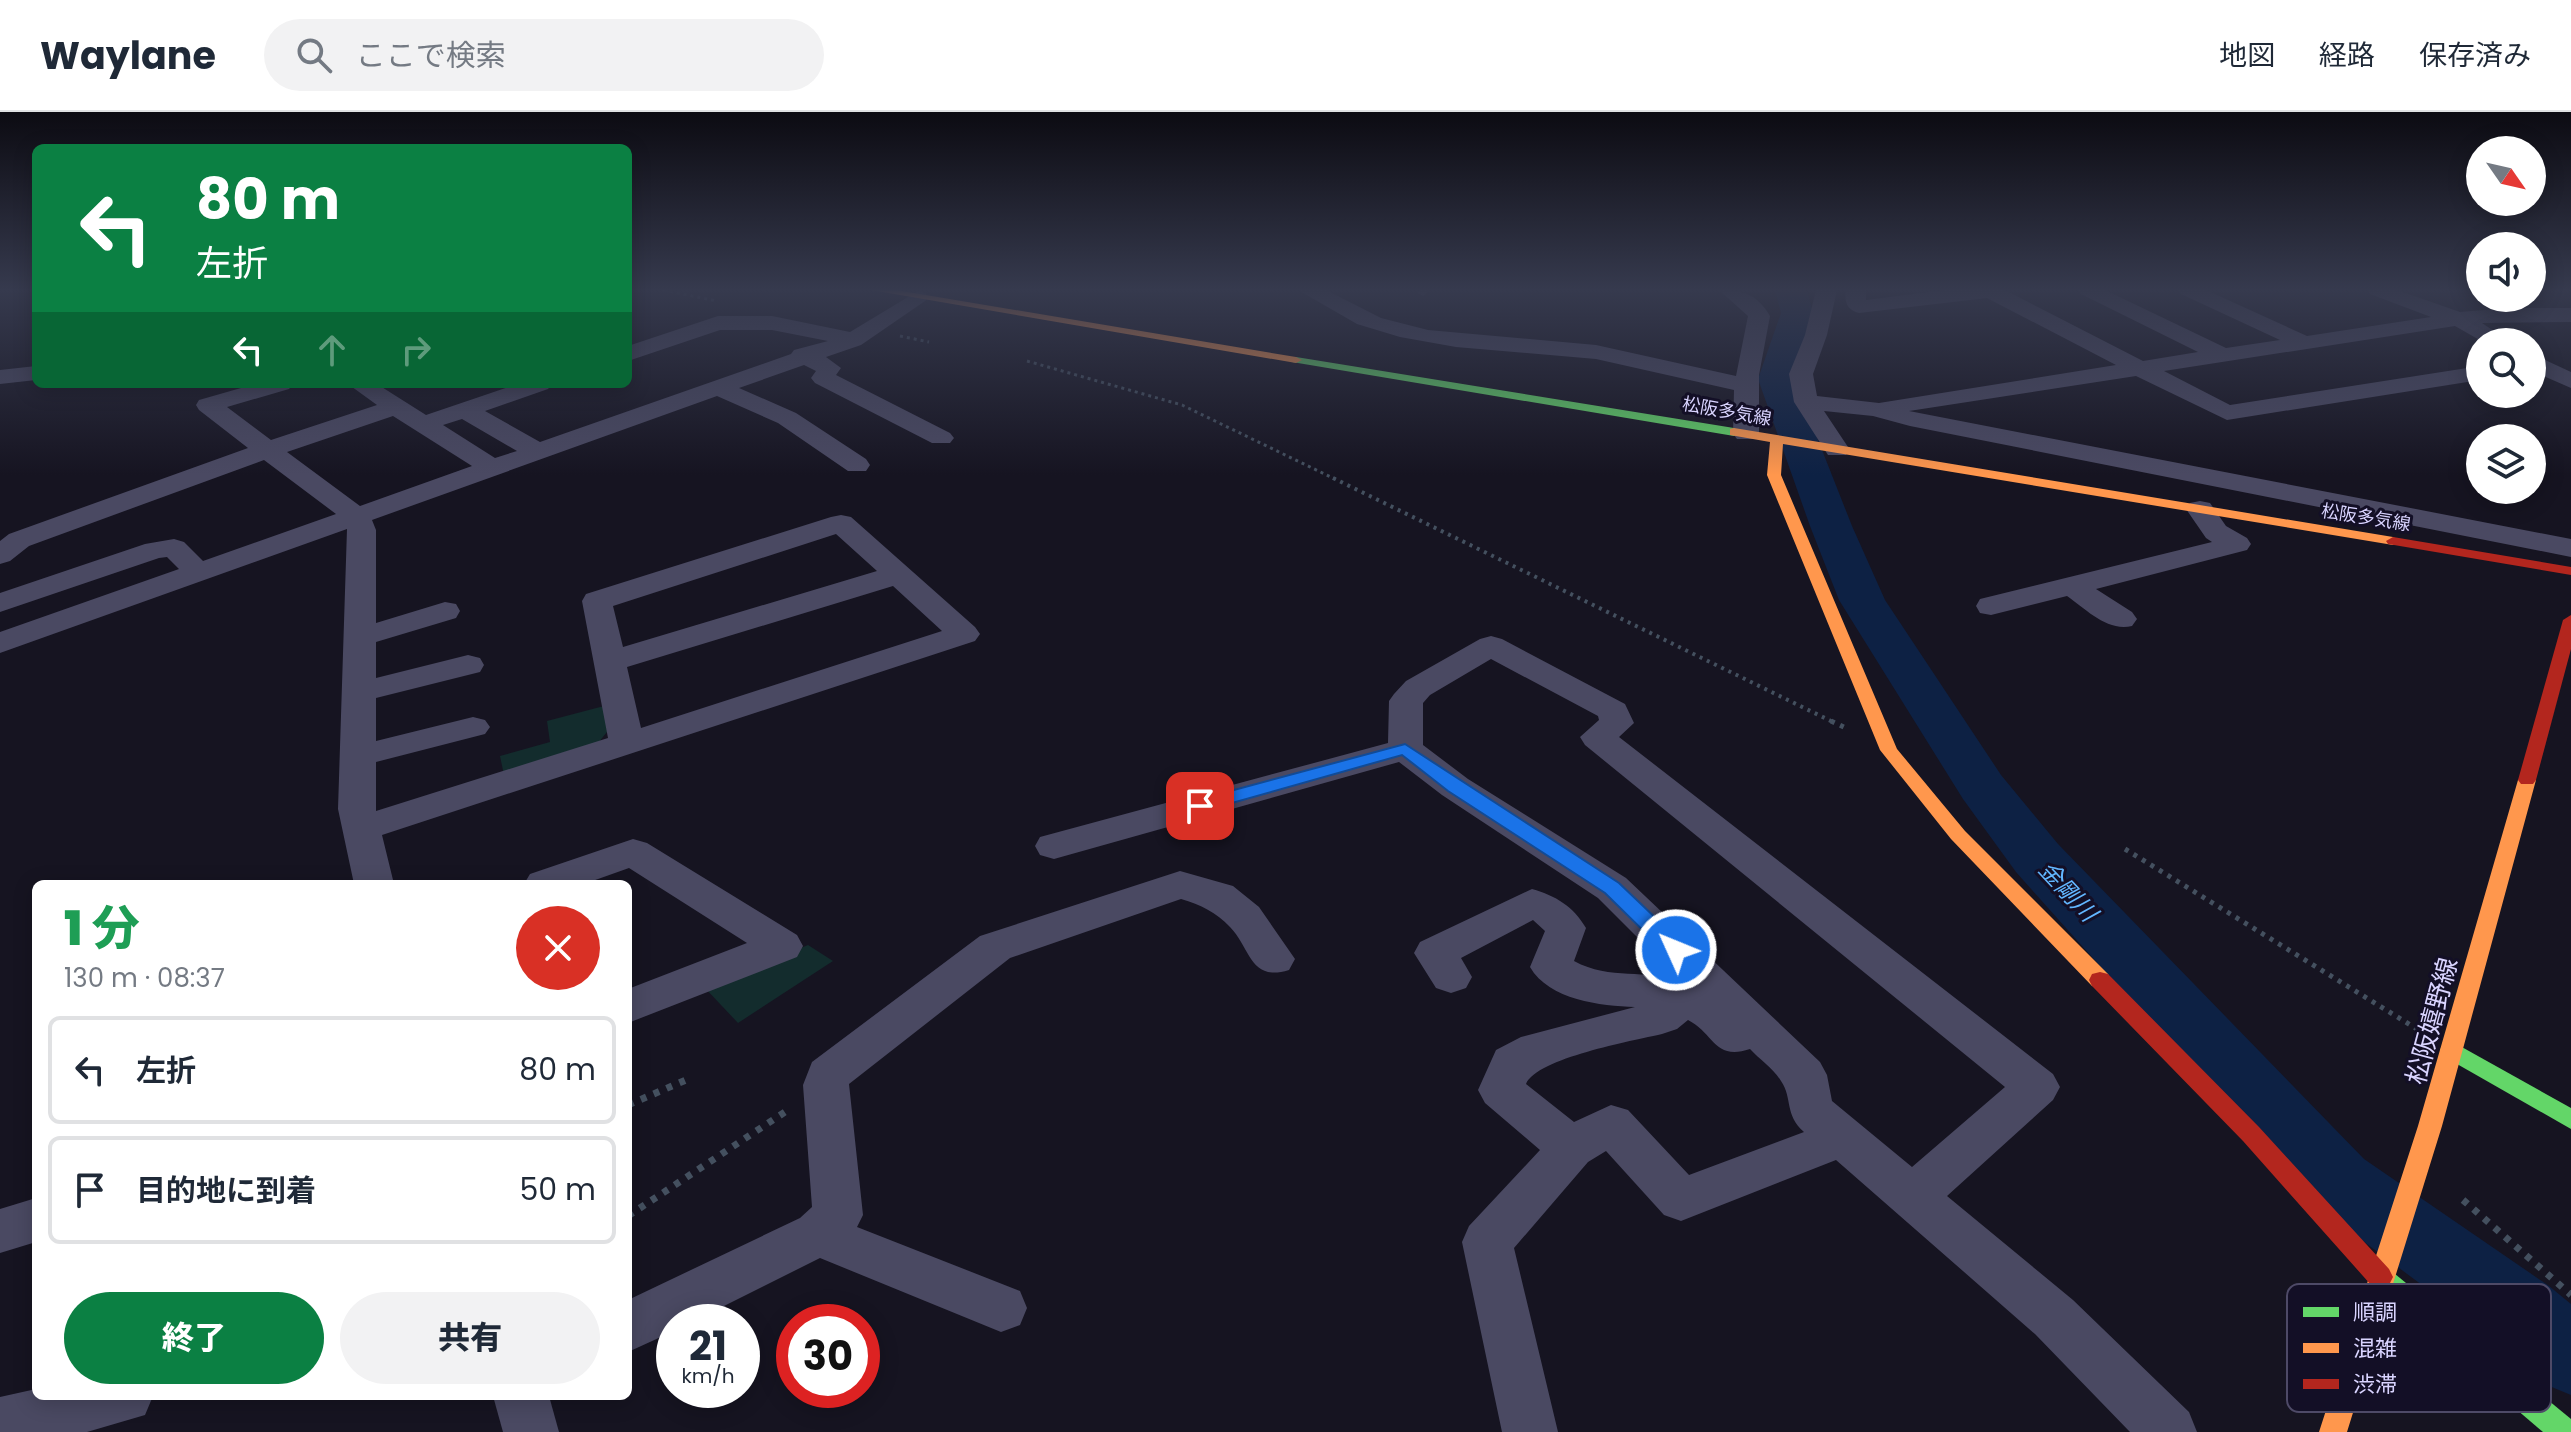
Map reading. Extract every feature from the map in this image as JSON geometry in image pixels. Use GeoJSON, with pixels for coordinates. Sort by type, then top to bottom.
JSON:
{"type":"FeatureCollection","features":[{"type":"Feature","properties":{"kind":"main road","name":"松阪多気線"},"geometry":{"type":"LineString","coordinates":[[1248,352],[2571,571]]}},
{"type":"Feature","properties":{"kind":"main road"},"geometry":{"type":"LineString","coordinates":[[1783,440],[1774,475],[1889,750],[1958,835],[2251,1134],[2387,1284]]}},
{"type":"Feature","properties":{"kind":"main road","name":"松阪嬉野線"},"geometry":{"type":"LineString","coordinates":[[2378,1284],[2423,1147],[2563,682],[2571,620]]}},
{"type":"Feature","properties":{"kind":"main road"},"geometry":{"type":"LineString","coordinates":[[2451,1050],[2571,1119]]}},
{"type":"Feature","properties":{"kind":"main road","name":"松阪嬉野線"},"geometry":{"type":"LineString","coordinates":[[2333,1432],[2339,1412]]}},
{"type":"Feature","properties":{"kind":"main road"},"geometry":{"type":"LineString","coordinates":[[2541,1412],[2565,1432]]}},
{"type":"Feature","properties":{"kind":"street"},"geometry":{"type":"LineString","coordinates":[[0,643],[814,352]]}},
{"type":"Feature","properties":{"kind":"street"},"geometry":{"type":"LineString","coordinates":[[1588,352],[1744,385]]}},
{"type":"Feature","properties":{"kind":"street"},"geometry":{"type":"LineString","coordinates":[[1746,434],[1744,385],[1749,352]]}},
{"type":"Feature","properties":{"kind":"street"},"geometry":{"type":"LineString","coordinates":[[1810,352],[1801,374],[1806,402],[1830,448]]}},
{"type":"Feature","properties":{"kind":"street"},"geometry":{"type":"LineString","coordinates":[[2106,352],[2227,413],[2466,375]]}},
{"type":"Feature","properties":{"kind":"street"},"geometry":{"type":"LineString","coordinates":[[2215,352],[2220,354]]}},
{"type":"Feature","properties":{"kind":"street"},"geometry":{"type":"LineString","coordinates":[[1875,409],[2237,352]]}},
{"type":"Feature","properties":{"kind":"street"},"geometry":{"type":"LineString","coordinates":[[802,355],[829,368],[823,378],[941,438]]}},
{"type":"Feature","properties":{"kind":"street"},"geometry":{"type":"LineString","coordinates":[[2546,370],[2571,381]]}},
{"type":"Feature","properties":{"kind":"street"},"geometry":{"type":"LineString","coordinates":[[0,377],[32,373]]}},
{"type":"Feature","properties":{"kind":"street"},"geometry":{"type":"LineString","coordinates":[[716,387],[787,418],[857,465]]}},
{"type":"Feature","properties":{"kind":"street"},"geometry":{"type":"LineString","coordinates":[[267,388],[208,405],[357,517],[362,530],[358,756],[360,829],[373,880]]}},
{"type":"Feature","properties":{"kind":"street"},"geometry":{"type":"LineString","coordinates":[[366,388],[493,468]]}},
{"type":"Feature","properties":{"kind":"street"},"geometry":{"type":"LineString","coordinates":[[423,424],[528,388]]}},
{"type":"Feature","properties":{"kind":"street"},"geometry":{"type":"LineString","coordinates":[[1806,402],[1875,409],[1910,419],[2571,548]]}},
{"type":"Feature","properties":{"kind":"street"},"geometry":{"type":"LineString","coordinates":[[0,555],[19,540],[269,449],[395,407]]}},
{"type":"Feature","properties":{"kind":"street"},"geometry":{"type":"LineString","coordinates":[[465,410],[538,452]]}},
{"type":"Feature","properties":{"kind":"street"},"geometry":{"type":"LineString","coordinates":[[56,498],[86,516]]}},
{"type":"Feature","properties":{"kind":"street"},"geometry":{"type":"LineString","coordinates":[[1991,606],[2237,544],[2216,532],[2200,509]]}},
{"type":"Feature","properties":{"kind":"street"},"geometry":{"type":"LineString","coordinates":[[360,829],[627,744],[964,634],[841,523],[597,601],[627,744]]}},
{"type":"Feature","properties":{"kind":"street"},"geometry":{"type":"LineString","coordinates":[[0,603],[155,550],[174,548],[198,572]]}},
{"type":"Feature","properties":{"kind":"street"},"geometry":{"type":"LineString","coordinates":[[612,661],[896,575]]}},
{"type":"Feature","properties":{"kind":"street"},"geometry":{"type":"LineString","coordinates":[[2072,586],[2121,619]]}},
{"type":"Feature","properties":{"kind":"street"},"geometry":{"type":"LineString","coordinates":[[360,634],[380,632],[445,611]]}},
{"type":"Feature","properties":{"kind":"street"},"geometry":{"type":"LineString","coordinates":[[1405,749],[1406,701],[1418,688],[1491,646],[1518,660],[1613,711],[1617,723],[1597,737],[2037,1087],[1912,1197]]}},
{"type":"Feature","properties":{"kind":"street"},"geometry":{"type":"LineString","coordinates":[[359,692],[468,665]]}},
{"type":"Feature","properties":{"kind":"street"},"geometry":{"type":"LineString","coordinates":[[358,756],[473,727]]}},
{"type":"Feature","properties":{"kind":"street"},"geometry":{"type":"LineString","coordinates":[[1054,846],[1405,749]]}},
{"type":"Feature","properties":{"kind":"street"},"geometry":{"type":"LineString","coordinates":[[1405,749],[1455,787],[1612,888],[1804,1075],[1827,1124]]}},
{"type":"Feature","properties":{"kind":"street"},"geometry":{"type":"LineString","coordinates":[[555,880],[633,852],[782,946],[632,1005]]}},
{"type":"Feature","properties":{"kind":"street"},"geometry":{"type":"LineString","coordinates":[[632,1325],[818,1234],[838,1215],[826,1085],[828,1075],[995,947],[1180,885],[1219,896],[1245,917],[1274,959]]}},
{"type":"Feature","properties":{"kind":"street"},"geometry":{"type":"LineString","coordinates":[[1451,977],[1435,953],[1532,903],[1551,912],[1566,928],[1551,967],[1577,982],[1605,990],[1664,992],[1709,1011],[1827,1124],[2054,1317],[2169,1432]]}},
{"type":"Feature","properties":{"kind":"street"},"geometry":{"type":"LineString","coordinates":[[1571,1148],[1501,1090],[1512,1063],[1537,1049],[1662,1017],[1682,1002]]}},
{"type":"Feature","properties":{"kind":"street"},"geometry":{"type":"LineString","coordinates":[[1530,1432],[1487,1242],[1571,1148],[1611,1124],[1681,1200],[1827,1124]]}},
{"type":"Feature","properties":{"kind":"street"},"geometry":{"type":"LineString","coordinates":[[0,1231],[32,1221]]}},
{"type":"Feature","properties":{"kind":"street"},"geometry":{"type":"LineString","coordinates":[[818,1234],[1001,1308]]}},
{"type":"Feature","properties":{"kind":"street"},"geometry":{"type":"LineString","coordinates":[[0,1425],[108,1400]]}},
{"type":"Feature","properties":{"kind":"street"},"geometry":{"type":"LineString","coordinates":[[522,1400],[531,1432]]}},
{"type":"Feature","properties":{"kind":"path"},"geometry":{"type":"LineString","coordinates":[[1027,361],[1182,405],[1889,750]]}},
{"type":"Feature","properties":{"kind":"path"},"geometry":{"type":"LineString","coordinates":[[2125,849],[2451,1050]]}},
{"type":"Feature","properties":{"kind":"path"},"geometry":{"type":"LineString","coordinates":[[632,1103],[686,1080]]}},
{"type":"Feature","properties":{"kind":"path"},"geometry":{"type":"LineString","coordinates":[[632,1213],[826,1085]]}},
{"type":"Feature","properties":{"kind":"path"},"geometry":{"type":"LineString","coordinates":[[2463,1200],[2571,1295]]}},
{"type":"Feature","properties":{"kind":"green space"},"geometry":{"type":"Polygon","coordinates":[[[604,706],[611,727],[594,748],[504,775],[500,756],[550,742],[547,721],[604,706]]]}},
{"type":"Feature","properties":{"kind":"green space"},"geometry":{"type":"Polygon","coordinates":[[[808,945],[833,961],[738,1023],[705,988],[808,945]]]}},
{"type":"Feature","properties":{"kind":"waterway","name":"金剛川"},"geometry":{"type":"LineString","coordinates":[[1785,352],[1776,379],[1862,600],[1982,787],[2037,858],[2338,1181],[2482,1284]]}},
{"type":"Feature","properties":{"kind":"waterway","name":"金剛川"},"geometry":{"type":"LineString","coordinates":[[2551,1338],[2571,1356]]}},
{"type":"Feature","properties":{"kind":"traffic: fast"},"geometry":{"type":"LineString","coordinates":[[1296,360],[1734,432]]}},
{"type":"Feature","properties":{"kind":"traffic: fast"},"geometry":{"type":"LineString","coordinates":[[2451,1050],[2571,1119]]}},
{"type":"Feature","properties":{"kind":"traffic: fast"},"geometry":{"type":"LineString","coordinates":[[2380,1277],[2388,1284]]}},
{"type":"Feature","properties":{"kind":"traffic: fast"},"geometry":{"type":"LineString","coordinates":[[2541,1412],[2565,1432]]}},
{"type":"Feature","properties":{"kind":"traffic: slow"},"geometry":{"type":"LineString","coordinates":[[1246,352],[1296,360]]}},
{"type":"Feature","properties":{"kind":"traffic: slow"},"geometry":{"type":"LineString","coordinates":[[1734,432],[2393,541]]}},
{"type":"Feature","properties":{"kind":"traffic: slow"},"geometry":{"type":"LineString","coordinates":[[1777,439],[1774,475],[1889,750],[1958,835],[2100,980]]}},
{"type":"Feature","properties":{"kind":"traffic: slow"},"geometry":{"type":"LineString","coordinates":[[2380,1284],[2430,1126],[2527,780]]}},
{"type":"Feature","properties":{"kind":"traffic: slow"},"geometry":{"type":"LineString","coordinates":[[2333,1432],[2339,1412]]}},
{"type":"Feature","properties":{"kind":"traffic: jam"},"geometry":{"type":"LineString","coordinates":[[2393,541],[2571,571]]}},
{"type":"Feature","properties":{"kind":"traffic: jam"},"geometry":{"type":"LineString","coordinates":[[2527,780],[2571,620]]}},
{"type":"Feature","properties":{"kind":"traffic: jam"},"geometry":{"type":"LineString","coordinates":[[2100,980],[2251,1134],[2380,1277]]}},
{"type":"Feature","properties":{"kind":"route"},"geometry":{"type":"LineString","coordinates":[[1200,806],[1405,749],[1455,787],[1612,888],[1676,950]]}}]}
